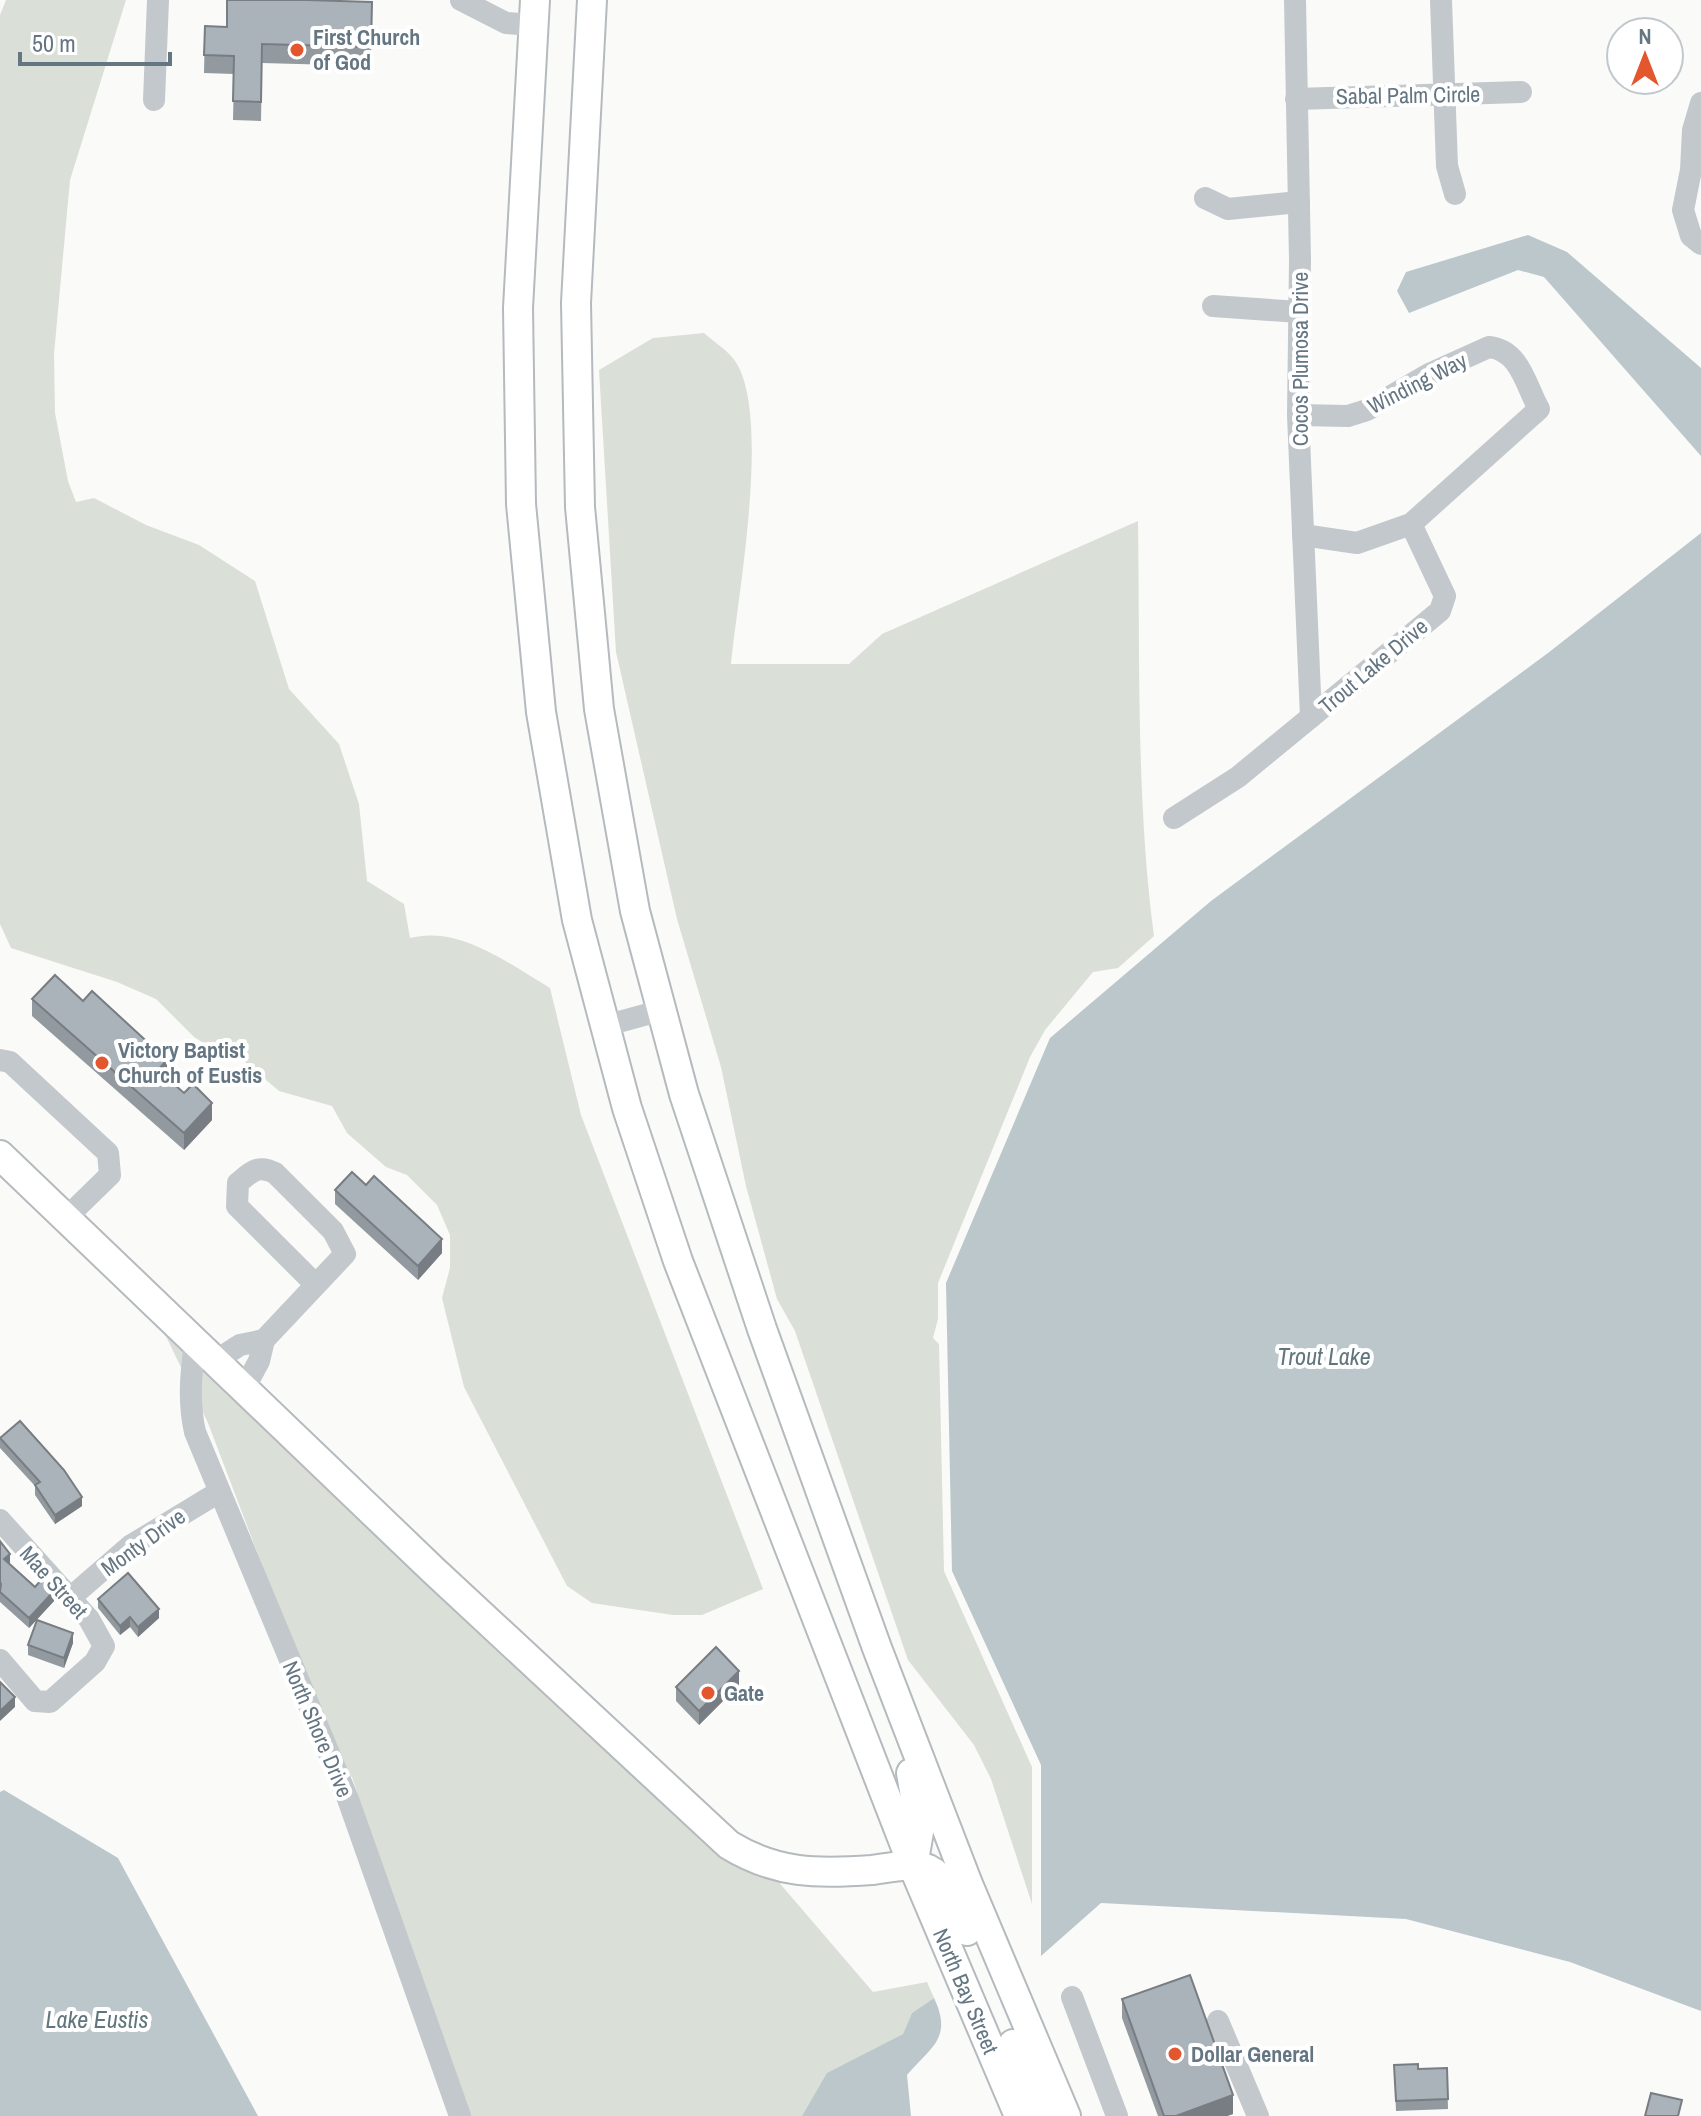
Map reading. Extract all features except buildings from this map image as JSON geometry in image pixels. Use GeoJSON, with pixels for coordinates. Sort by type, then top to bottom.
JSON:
{"type":"FeatureCollection","features":[{"type":"Feature","properties":{"kind":"main road"},"geometry":{"type":"LineString","coordinates":[[592,0],[576,303],[580,507],[601,723],[635,911],[659,1011],[733,1247],[877,1648],[968,1884],[1066,2116]]}},
{"type":"Feature","properties":{"kind":"main road","name":"North Bay Street"},"geometry":{"type":"LineString","coordinates":[[534,12],[518,308],[522,519],[533,653],[557,817],[577,920],[650,1184],[678,1261],[913,1866],[1019,2116]]}},
{"type":"Feature","properties":{"kind":"main road"},"geometry":{"type":"LineString","coordinates":[[0,1155],[674,1797],[729,1845],[774,1868],[827,1871],[913,1866],[929,1870],[953,1898],[1045,2116]]}},
{"type":"Feature","properties":{"kind":"main road"},"geometry":{"type":"LineString","coordinates":[[877,1648],[918,1797],[920,1826],[913,1866]]}},
{"type":"Feature","properties":{"kind":"street"},"geometry":{"type":"LineString","coordinates":[[154,100],[158,0]]}},
{"type":"Feature","properties":{"kind":"street"},"geometry":{"type":"LineString","coordinates":[[461,0],[506,23],[534,12]]}},
{"type":"Feature","properties":{"kind":"street","name":"Cocos Plumosa Drive"},"geometry":{"type":"LineString","coordinates":[[1295,0],[1299,202],[1298,415],[1311,717]]}},
{"type":"Feature","properties":{"kind":"street"},"geometry":{"type":"LineString","coordinates":[[1441,0],[1447,166],[1455,194]]}},
{"type":"Feature","properties":{"kind":"street","name":"Sabal Palm Circle"},"geometry":{"type":"LineString","coordinates":[[1296,99],[1521,92]]}},
{"type":"Feature","properties":{"kind":"street"},"geometry":{"type":"LineString","coordinates":[[1701,103],[1693,130],[1691,170],[1683,210],[1691,236],[1701,244]]}},
{"type":"Feature","properties":{"kind":"street"},"geometry":{"type":"LineString","coordinates":[[1205,198],[1228,209],[1299,202]]}},
{"type":"Feature","properties":{"kind":"street"},"geometry":{"type":"LineString","coordinates":[[1213,306],[1299,312]]}},
{"type":"Feature","properties":{"kind":"street","name":"Winding Way"},"geometry":{"type":"LineString","coordinates":[[1298,415],[1348,416],[1367,410],[1429,374],[1489,347],[1509,355],[1539,409],[1411,524]]}},
{"type":"Feature","properties":{"kind":"street"},"geometry":{"type":"LineString","coordinates":[[1303,535],[1357,543],[1411,524]]}},
{"type":"Feature","properties":{"kind":"street","name":"Trout Lake Drive"},"geometry":{"type":"LineString","coordinates":[[1174,818],[1238,777],[1440,611],[1445,603],[1441,584],[1411,524]]}},
{"type":"Feature","properties":{"kind":"street"},"geometry":{"type":"LineString","coordinates":[[604,1026],[659,1011]]}},
{"type":"Feature","properties":{"kind":"street"},"geometry":{"type":"LineString","coordinates":[[0,1060],[10,1062],[108,1153],[110,1175],[66,1218]]}},
{"type":"Feature","properties":{"kind":"street"},"geometry":{"type":"LineString","coordinates":[[244,1389],[259,1361],[264,1340],[345,1254],[343,1244],[275,1173],[266,1168],[254,1169],[238,1183],[237,1206],[315,1284]]}},
{"type":"Feature","properties":{"kind":"street"},"geometry":{"type":"LineString","coordinates":[[205,1352],[264,1340]]}},
{"type":"Feature","properties":{"kind":"street","name":"North Shore Drive"},"geometry":{"type":"LineString","coordinates":[[205,1352],[190,1409],[195,1432],[348,1799],[460,2116]]}},
{"type":"Feature","properties":{"kind":"street","name":"Monty Drive"},"geometry":{"type":"LineString","coordinates":[[70,1598],[130,1546],[219,1492]]}},
{"type":"Feature","properties":{"kind":"street","name":"Mae Street"},"geometry":{"type":"LineString","coordinates":[[0,1520],[89,1619],[104,1646],[95,1662],[50,1702],[35,1701],[0,1660]]}},
{"type":"Feature","properties":{"kind":"street"},"geometry":{"type":"LineString","coordinates":[[1072,1997],[1117,2116]]}},
{"type":"Feature","properties":{"kind":"street"},"geometry":{"type":"LineString","coordinates":[[1218,2021],[1258,2116]]}},
{"type":"Feature","properties":{"kind":"shaded area"},"geometry":{"type":"Polygon","coordinates":[[[6,0],[126,0],[70,180],[54,354],[55,413],[68,481],[76,502],[94,498],[146,525],[199,545],[255,581],[289,689],[339,744],[359,804],[367,881],[404,904],[410,938],[429,935],[465,942],[501,958],[550,988],[581,1115],[763,1589],[702,1615],[673,1615],[592,1603],[567,1586],[464,1387],[442,1298],[450,1268],[450,1235],[437,1205],[407,1175],[386,1167],[347,1133],[332,1106],[279,1091],[245,1062],[220,1053],[194,1037],[156,999],[117,982],[11,948],[0,924],[0,15],[6,0]]]}},
{"type":"Feature","properties":{"kind":"shaded area"},"geometry":{"type":"Polygon","coordinates":[[[704,333],[732,357],[744,382],[750,416],[750,504],[731,664],[849,664],[882,634],[1138,521],[1144,833],[1154,936],[1118,968],[1093,972],[1045,1030],[1030,1057],[938,1283],[938,1319],[933,1338],[939,1344],[944,1571],[1032,1767],[1032,1904],[991,1779],[974,1745],[908,1660],[795,1331],[777,1299],[746,1186],[721,1067],[677,919],[616,652],[599,370],[653,338],[704,333]]]}},
{"type":"Feature","properties":{"kind":"shaded area"},"geometry":{"type":"Polygon","coordinates":[[[160,1324],[690,1829],[747,1869],[776,1879],[873,1992],[927,1982],[934,1998],[912,2013],[903,2034],[828,2073],[802,2116],[469,2116],[352,1777],[337,1762],[208,1423],[160,1324]]]}},
{"type":"Feature","properties":{"kind":"water"},"geometry":{"type":"Polygon","coordinates":[[[1528,235],[1567,252],[1701,368],[1701,456],[1544,277],[1518,270],[1409,313],[1397,291],[1406,272],[1528,235]]]}},
{"type":"Feature","properties":{"kind":"water","name":"Trout Lake"},"geometry":{"type":"Polygon","coordinates":[[[1701,533],[1701,2011],[1570,1962],[1406,1919],[1101,1903],[1041,1956],[1041,1765],[952,1571],[946,1283],[1050,1038],[1211,901],[1548,653],[1701,533]]]}},
{"type":"Feature","properties":{"kind":"water","name":"Lake Eustis"},"geometry":{"type":"Polygon","coordinates":[[[4,1790],[118,1858],[258,2116],[0,2116],[0,1792],[4,1790]]]}},
{"type":"Feature","properties":{"kind":"water"},"geometry":{"type":"Polygon","coordinates":[[[934,1998],[941,2023],[940,2033],[931,2049],[907,2075],[911,2116],[802,2116],[827,2073],[903,2034],[912,2013],[934,1998]]]}},
{"type":"Feature","properties":{"kind":"place","name":"First Church of God"},"geometry":{"type":"Point","coordinates":[297,50]}},
{"type":"Feature","properties":{"kind":"place","name":"Victory Baptist Church of Eustis"},"geometry":{"type":"Point","coordinates":[102,1063]}},
{"type":"Feature","properties":{"kind":"place","name":"Gate"},"geometry":{"type":"Point","coordinates":[708,1693]}},
{"type":"Feature","properties":{"kind":"place","name":"Dollar General"},"geometry":{"type":"Point","coordinates":[1175,2054]}}]}
